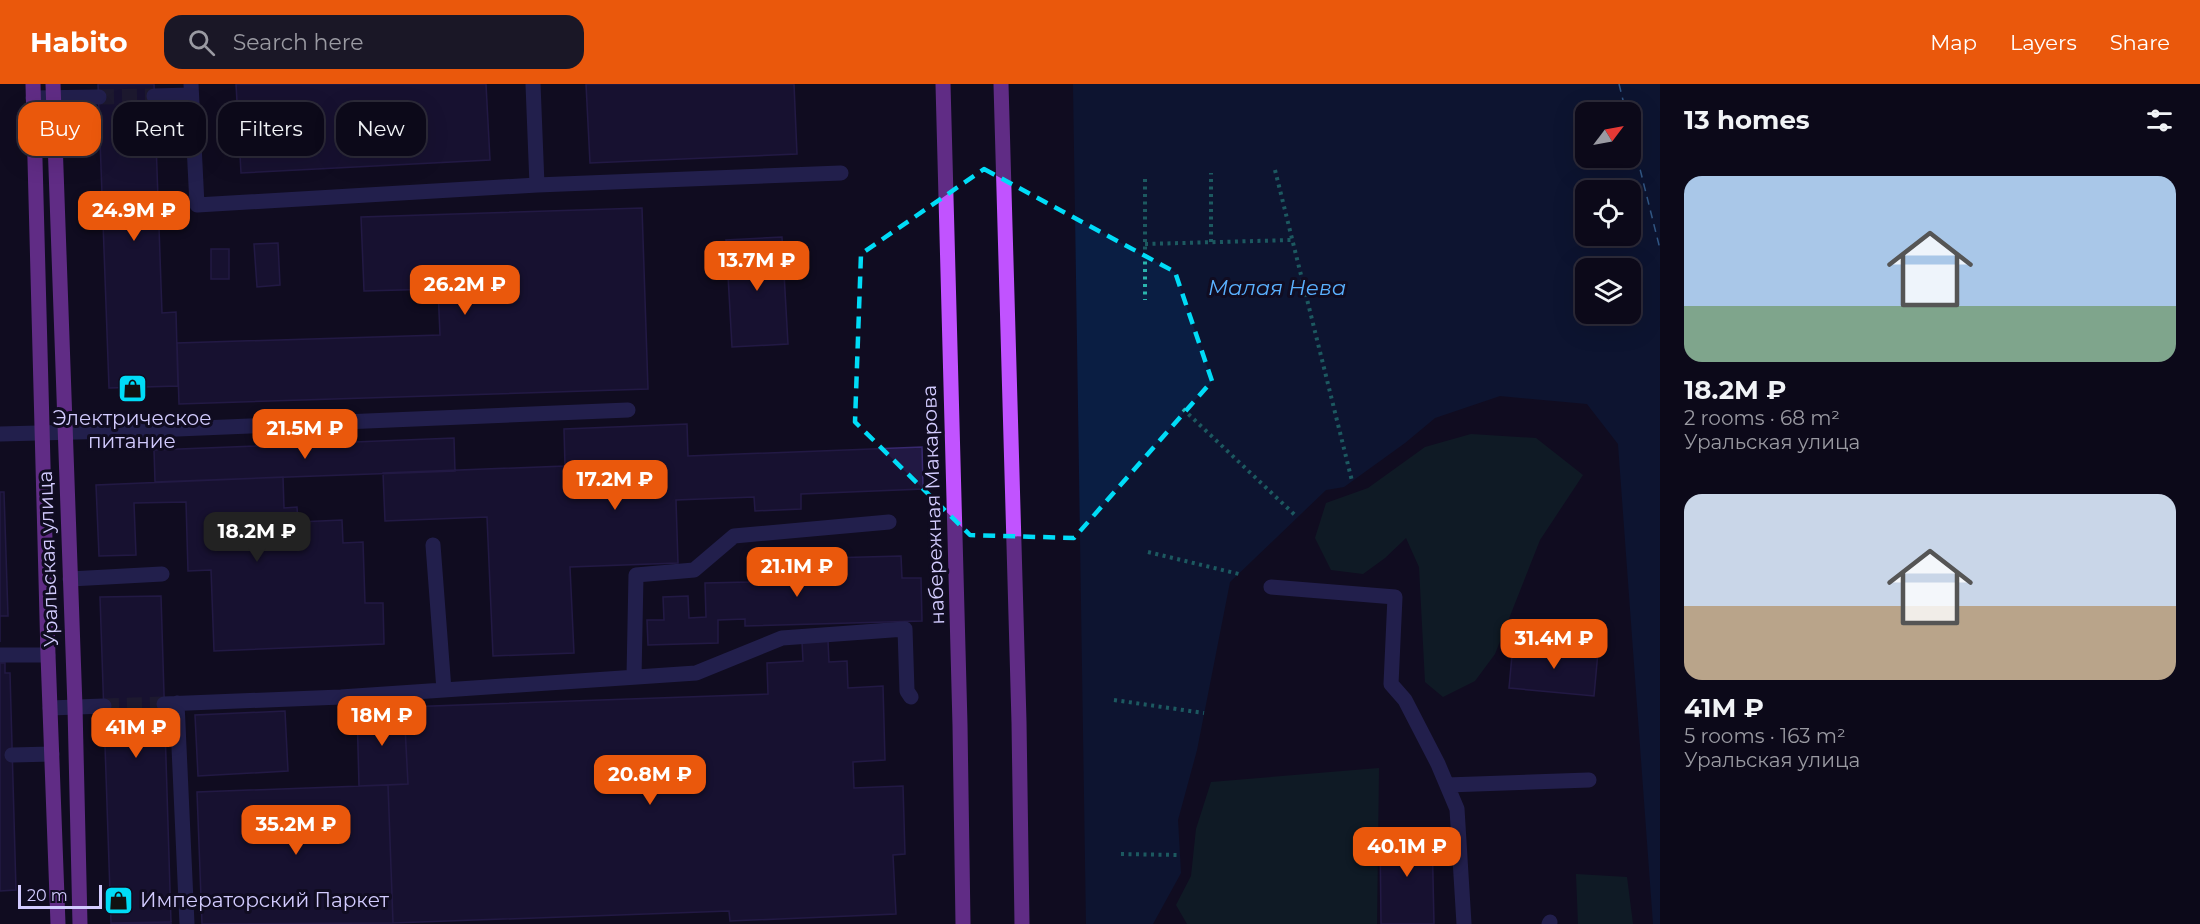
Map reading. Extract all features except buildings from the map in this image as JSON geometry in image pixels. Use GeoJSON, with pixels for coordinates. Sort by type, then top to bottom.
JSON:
{"type":"FeatureCollection","features":[{"type":"Feature","properties":{"kind":"main road","name":"набережная Макарова"},"geometry":{"type":"LineString","coordinates":[[942,84],[960,725],[963,924]]}},
{"type":"Feature","properties":{"kind":"main road"},"geometry":{"type":"LineString","coordinates":[[1001,84],[1019,722],[1022,924]]}},
{"type":"Feature","properties":{"kind":"main road","name":"Уральская улица"},"geometry":{"type":"LineString","coordinates":[[33,91],[48,655],[58,924]]}},
{"type":"Feature","properties":{"kind":"main road","name":"Уральская улица"},"geometry":{"type":"LineString","coordinates":[[53,91],[75,707],[80,924]]}},
{"type":"Feature","properties":{"kind":"lane"},"geometry":{"type":"LineString","coordinates":[[533,84],[537,185]]}},
{"type":"Feature","properties":{"kind":"lane"},"geometry":{"type":"LineString","coordinates":[[154,96],[191,90],[197,205],[537,185],[841,173]]}},
{"type":"Feature","properties":{"kind":"lane"},"geometry":{"type":"LineString","coordinates":[[33,91],[53,91],[99,97]]}},
{"type":"Feature","properties":{"kind":"lane"},"geometry":{"type":"LineString","coordinates":[[0,434],[628,410]]}},
{"type":"Feature","properties":{"kind":"lane"},"geometry":{"type":"LineString","coordinates":[[634,677],[636,575],[694,570],[734,536],[889,522]]}},
{"type":"Feature","properties":{"kind":"lane"},"geometry":{"type":"LineString","coordinates":[[433,544],[444,690]]}},
{"type":"Feature","properties":{"kind":"lane"},"geometry":{"type":"LineString","coordinates":[[70,579],[162,574]]}},
{"type":"Feature","properties":{"kind":"lane"},"geometry":{"type":"LineString","coordinates":[[1271,587],[1395,597],[1391,684],[1405,700],[1457,809],[1464,924]]}},
{"type":"Feature","properties":{"kind":"lane"},"geometry":{"type":"LineString","coordinates":[[187,924],[170,703],[341,697],[696,673],[782,638],[905,629],[907,690],[911,697]]}},
{"type":"Feature","properties":{"kind":"lane"},"geometry":{"type":"LineString","coordinates":[[0,655],[48,655]]}},
{"type":"Feature","properties":{"kind":"lane"},"geometry":{"type":"LineString","coordinates":[[50,708],[104,706]]}},
{"type":"Feature","properties":{"kind":"lane"},"geometry":{"type":"LineString","coordinates":[[12,755],[52,754]]}},
{"type":"Feature","properties":{"kind":"lane"},"geometry":{"type":"LineString","coordinates":[[1447,785],[1589,780]]}},
{"type":"Feature","properties":{"kind":"path"},"geometry":{"type":"LineString","coordinates":[[1275,170],[1352,481]]}},
{"type":"Feature","properties":{"kind":"path"},"geometry":{"type":"LineString","coordinates":[[1211,173],[1211,242]]}},
{"type":"Feature","properties":{"kind":"path"},"geometry":{"type":"LineString","coordinates":[[1145,179],[1145,300]]}},
{"type":"Feature","properties":{"kind":"path"},"geometry":{"type":"LineString","coordinates":[[1145,244],[1292,240]]}},
{"type":"Feature","properties":{"kind":"path"},"geometry":{"type":"LineString","coordinates":[[1183,408],[1297,518]]}},
{"type":"Feature","properties":{"kind":"path"},"geometry":{"type":"LineString","coordinates":[[1148,552],[1239,574]]}},
{"type":"Feature","properties":{"kind":"path"},"geometry":{"type":"LineString","coordinates":[[1114,700],[1204,713]]}},
{"type":"Feature","properties":{"kind":"path"},"geometry":{"type":"LineString","coordinates":[[1121,854],[1180,855]]}},
{"type":"Feature","properties":{"kind":"highlighted area"},"geometry":{"type":"Polygon","coordinates":[[[984,169],[1175,272],[1212,381],[1074,538],[970,535],[855,422],[861,254],[984,169]]]}},
{"type":"Feature","properties":{"kind":"green space"},"geometry":{"type":"Polygon","coordinates":[[[1471,434],[1536,438],[1583,475],[1540,540],[1495,654],[1475,681],[1443,697],[1425,682],[1419,567],[1406,538],[1385,558],[1363,574],[1331,570],[1315,538],[1326,503],[1368,488],[1425,447],[1471,434]]]}},
{"type":"Feature","properties":{"kind":"green space"},"geometry":{"type":"Polygon","coordinates":[[[1379,768],[1377,924],[1187,924],[1176,905],[1191,876],[1196,829],[1211,782],[1379,768]]]}},
{"type":"Feature","properties":{"kind":"green space"},"geometry":{"type":"Polygon","coordinates":[[[1576,874],[1627,877],[1633,924],[1578,924],[1576,874]]]}},
{"type":"Feature","properties":{"kind":"water","name":"Малая Нева"},"geometry":{"type":"Polygon","coordinates":[[[1073,84],[1660,84],[1660,924],[1653,924],[1618,444],[1587,404],[1500,396],[1435,418],[1344,487],[1326,490],[1230,582],[1197,750],[1178,820],[1181,873],[1153,924],[1086,924],[1073,84]]]}},
{"type":"Feature","properties":{"kind":"ferry route"},"geometry":{"type":"LineString","coordinates":[[1619,84],[1624,102]]}},
{"type":"Feature","properties":{"kind":"ferry route"},"geometry":{"type":"LineString","coordinates":[[1640,168],[1660,249]]}},
{"type":"Feature","properties":{"kind":"tunnel"},"geometry":{"type":"LineString","coordinates":[[99,97],[154,96]]}},
{"type":"Feature","properties":{"kind":"tunnel"},"geometry":{"type":"LineString","coordinates":[[104,706],[164,704]]}},
{"type":"Feature","properties":{"kind":"place","name":"Электрическое питание"},"geometry":{"type":"Point","coordinates":[132,388]}},
{"type":"Feature","properties":{"kind":"place","name":"Императорский Паркет"},"geometry":{"type":"Point","coordinates":[119,900]}}]}
